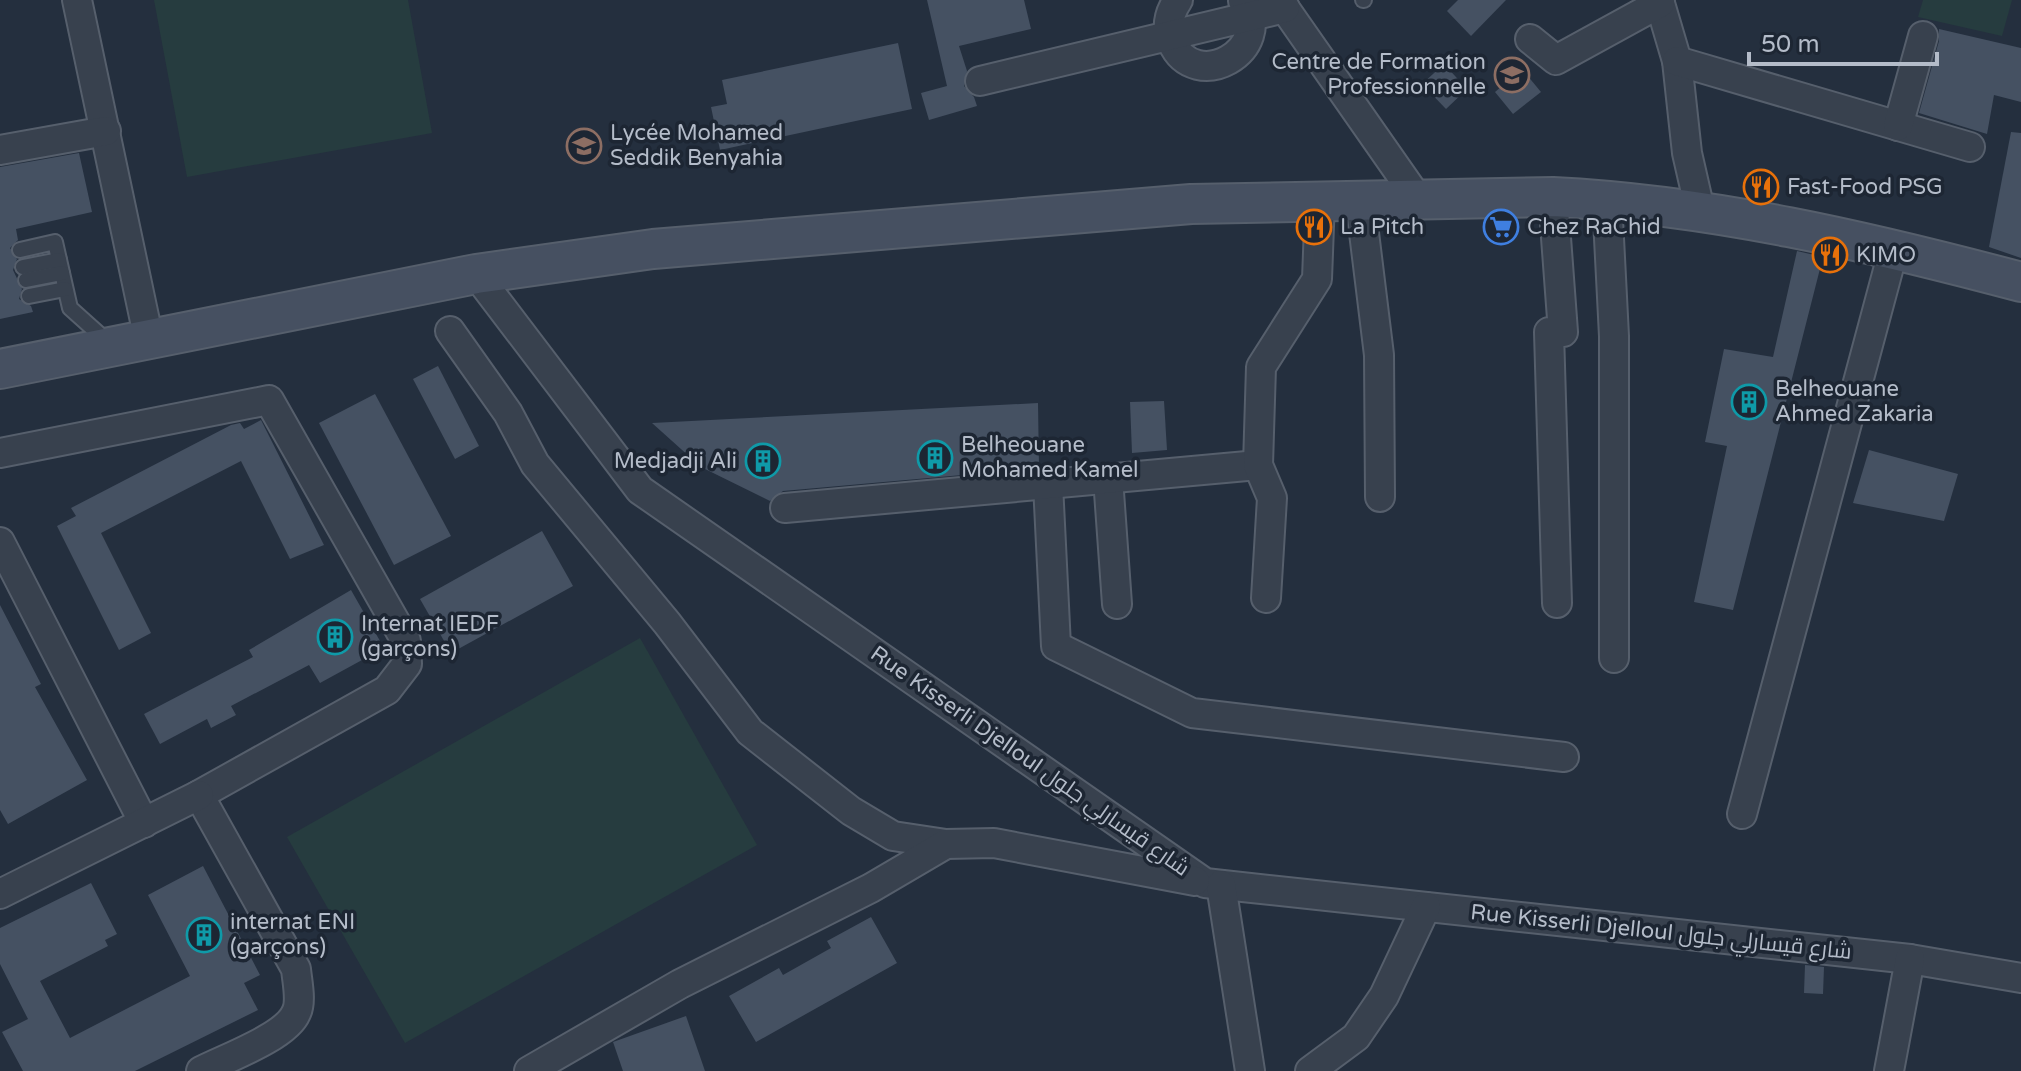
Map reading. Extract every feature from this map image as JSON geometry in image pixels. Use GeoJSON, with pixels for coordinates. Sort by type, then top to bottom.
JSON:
{"type":"FeatureCollection","features":[{"type":"Feature","properties":{"kind":"main road"},"geometry":{"type":"LineString","coordinates":[[0,369],[476,274],[653,249],[1191,204],[1553,197],[1607,199],[1700,210],[1894,248],[2021,282]]}},
{"type":"Feature","properties":{"kind":"street"},"geometry":{"type":"LineString","coordinates":[[77,0],[106,131],[132,344]]}},
{"type":"Feature","properties":{"kind":"street"},"geometry":{"type":"LineString","coordinates":[[1178,0],[1169,17],[1170,36],[1178,51],[1193,63],[1222,64],[1246,46],[1251,29],[1246,8]]}},
{"type":"Feature","properties":{"kind":"street"},"geometry":{"type":"LineString","coordinates":[[1530,39],[1556,60],[1659,1],[1677,61],[1687,153],[1700,210]]}},
{"type":"Feature","properties":{"kind":"street"},"geometry":{"type":"LineString","coordinates":[[980,81],[1170,36],[1246,8],[1282,4],[1418,199]]}},
{"type":"Feature","properties":{"kind":"street"},"geometry":{"type":"LineString","coordinates":[[1898,126],[1923,36]]}},
{"type":"Feature","properties":{"kind":"street"},"geometry":{"type":"LineString","coordinates":[[1677,61],[1970,147]]}},
{"type":"Feature","properties":{"kind":"street"},"geometry":{"type":"LineString","coordinates":[[0,150],[106,131]]}},
{"type":"Feature","properties":{"kind":"street"},"geometry":{"type":"LineString","coordinates":[[1553,197],[1563,332],[1549,332],[1557,603]]}},
{"type":"Feature","properties":{"kind":"street"},"geometry":{"type":"LineString","coordinates":[[1607,199],[1614,336],[1614,658]]}},
{"type":"Feature","properties":{"kind":"street"},"geometry":{"type":"LineString","coordinates":[[1266,598],[1272,498],[1258,465],[1261,367],[1317,279],[1320,200]]}},
{"type":"Feature","properties":{"kind":"street"},"geometry":{"type":"LineString","coordinates":[[1360,200],[1379,355],[1380,497]]}},
{"type":"Feature","properties":{"kind":"street"},"geometry":{"type":"LineString","coordinates":[[1742,814],[1894,248]]}},
{"type":"Feature","properties":{"kind":"street","name":"Rue Kisserli Djelloul شارع قيسارلي جلول"},"geometry":{"type":"LineString","coordinates":[[476,274],[640,490],[1213,884],[1910,959],[2021,978]]}},
{"type":"Feature","properties":{"kind":"street"},"geometry":{"type":"LineString","coordinates":[[450,331],[508,413],[535,464],[667,623],[750,732],[851,811],[893,836],[946,844],[994,843],[1213,884],[1250,1071]]}},
{"type":"Feature","properties":{"kind":"street"},"geometry":{"type":"LineString","coordinates":[[0,453],[269,400],[406,641],[407,664],[387,690],[199,795],[0,894]]}},
{"type":"Feature","properties":{"kind":"street"},"geometry":{"type":"LineString","coordinates":[[785,508],[1258,465]]}},
{"type":"Feature","properties":{"kind":"street"},"geometry":{"type":"LineString","coordinates":[[1108,478],[1117,604]]}},
{"type":"Feature","properties":{"kind":"street"},"geometry":{"type":"LineString","coordinates":[[1048,484],[1056,646],[1192,713],[1564,757]]}},
{"type":"Feature","properties":{"kind":"street"},"geometry":{"type":"LineString","coordinates":[[0,542],[144,823]]}},
{"type":"Feature","properties":{"kind":"street"},"geometry":{"type":"LineString","coordinates":[[199,795],[296,969],[298,992],[297,1013],[280,1031],[201,1071]]}},
{"type":"Feature","properties":{"kind":"street"},"geometry":{"type":"LineString","coordinates":[[529,1071],[680,984],[871,888],[946,844]]}},
{"type":"Feature","properties":{"kind":"street"},"geometry":{"type":"LineString","coordinates":[[1310,1071],[1356,1037],[1384,996],[1426,907]]}},
{"type":"Feature","properties":{"kind":"street"},"geometry":{"type":"LineString","coordinates":[[1889,1071],[1910,959]]}},
{"type":"Feature","properties":{"kind":"lane"},"geometry":{"type":"LineString","coordinates":[[20,250],[55,242],[70,308],[132,344]]}},
{"type":"Feature","properties":{"kind":"lane"},"geometry":{"type":"LineString","coordinates":[[25,273],[60,267]]}},
{"type":"Feature","properties":{"kind":"lane"},"geometry":{"type":"LineString","coordinates":[[29,296],[65,289]]}},
{"type":"Feature","properties":{"kind":"green space"},"geometry":{"type":"Polygon","coordinates":[[[154,0],[408,0],[432,133],[187,177],[154,0]]]}},
{"type":"Feature","properties":{"kind":"green space"},"geometry":{"type":"Polygon","coordinates":[[[1923,0],[2012,0],[2002,36],[1918,17],[1923,0]]]}},
{"type":"Feature","properties":{"kind":"green space"},"geometry":{"type":"Polygon","coordinates":[[[640,638],[757,845],[405,1043],[287,837],[640,638]]]}},
{"type":"Feature","properties":{"kind":"building"},"geometry":{"type":"Polygon","coordinates":[[[927,0],[1024,0],[1031,29],[959,46],[967,71],[964,86],[977,106],[929,120],[921,93],[947,86],[927,0]]]}},
{"type":"Feature","properties":{"kind":"building"},"geometry":{"type":"Polygon","coordinates":[[[1458,0],[1506,0],[1471,36],[1447,11],[1458,0]]]}},
{"type":"Feature","properties":{"kind":"building"},"geometry":{"type":"Polygon","coordinates":[[[1939,29],[2021,48],[2021,102],[1994,95],[1987,134],[1919,113],[1939,41],[1939,29]]]}},
{"type":"Feature","properties":{"kind":"building"},"geometry":{"type":"Polygon","coordinates":[[[898,43],[912,109],[720,150],[711,107],[727,104],[722,80],[898,43]]]}},
{"type":"Feature","properties":{"kind":"building"},"geometry":{"type":"Polygon","coordinates":[[[1444,64],[1467,89],[1446,109],[1422,84],[1444,64]]]}},
{"type":"Feature","properties":{"kind":"building"},"geometry":{"type":"Polygon","coordinates":[[[1522,69],[1541,92],[1513,114],[1495,92],[1522,69]]]}},
{"type":"Feature","properties":{"kind":"building"},"geometry":{"type":"Polygon","coordinates":[[[2011,132],[2021,133],[2021,258],[1989,247],[2011,132]]]}},
{"type":"Feature","properties":{"kind":"building"},"geometry":{"type":"Polygon","coordinates":[[[79,153],[92,212],[16,229],[18,240],[10,248],[17,259],[13,270],[22,289],[19,299],[31,306],[33,312],[0,319],[0,167],[79,153]]]}},
{"type":"Feature","properties":{"kind":"building","name":"Belheouane Ahmed Zakaria"},"geometry":{"type":"Polygon","coordinates":[[[1797,251],[1823,257],[1733,610],[1694,602],[1727,446],[1705,442],[1724,349],[1773,357],[1797,251]]]}},
{"type":"Feature","properties":{"kind":"building"},"geometry":{"type":"Polygon","coordinates":[[[438,366],[479,446],[455,459],[413,379],[438,366]]]}},
{"type":"Feature","properties":{"kind":"building"},"geometry":{"type":"Polygon","coordinates":[[[375,394],[451,536],[394,565],[319,423],[375,394]]]}},
{"type":"Feature","properties":{"kind":"building"},"geometry":{"type":"Polygon","coordinates":[[[1164,401],[1167,450],[1132,453],[1130,402],[1164,401]]]}},
{"type":"Feature","properties":{"kind":"building"},"geometry":{"type":"Polygon","coordinates":[[[1038,403],[1039,468],[783,491],[770,501],[701,467],[652,423],[1038,403]]]}},
{"type":"Feature","properties":{"kind":"building"},"geometry":{"type":"Polygon","coordinates":[[[261,420],[324,545],[290,559],[241,461],[101,533],[151,633],[119,650],[57,526],[76,516],[71,508],[231,425],[240,423],[244,429],[261,420]]]}},
{"type":"Feature","properties":{"kind":"building"},"geometry":{"type":"Polygon","coordinates":[[[1869,450],[1958,474],[1944,521],[1853,503],[1869,450]]]}},
{"type":"Feature","properties":{"kind":"building"},"geometry":{"type":"Polygon","coordinates":[[[542,531],[573,586],[451,653],[420,599],[542,531]]]}},
{"type":"Feature","properties":{"kind":"building"},"geometry":{"type":"Polygon","coordinates":[[[351,590],[384,648],[320,683],[309,665],[231,706],[236,715],[211,728],[207,719],[160,744],[144,714],[253,657],[249,650],[351,590]]]}},
{"type":"Feature","properties":{"kind":"building"},"geometry":{"type":"Polygon","coordinates":[[[0,605],[41,684],[35,687],[87,780],[8,824],[0,810],[0,605]]]}},
{"type":"Feature","properties":{"kind":"building","name":"internat ENI (garçons)"},"geometry":{"type":"Polygon","coordinates":[[[203,866],[260,975],[244,983],[258,1010],[135,1071],[23,1071],[2,1032],[28,1019],[0,964],[0,928],[91,883],[117,934],[105,940],[108,946],[40,981],[70,1038],[190,976],[148,895],[203,866]]]}},
{"type":"Feature","properties":{"kind":"building"},"geometry":{"type":"Polygon","coordinates":[[[871,917],[897,963],[756,1042],[729,996],[779,968],[783,975],[831,948],[827,941],[871,917]]]}},
{"type":"Feature","properties":{"kind":"building"},"geometry":{"type":"Polygon","coordinates":[[[1805,965],[1824,967],[1823,994],[1804,993],[1805,965]]]}},
{"type":"Feature","properties":{"kind":"building"},"geometry":{"type":"Polygon","coordinates":[[[686,1016],[705,1071],[623,1071],[613,1042],[686,1016]]]}},
{"type":"Feature","properties":{"kind":"place","name":"Centre de Formation Professionnelle"},"geometry":{"type":"Point","coordinates":[1512,75]}},
{"type":"Feature","properties":{"kind":"place","name":"Lycée Mohamed Seddik Benyahia"},"geometry":{"type":"Point","coordinates":[584,146]}},
{"type":"Feature","properties":{"kind":"place","name":"Fast-Food PSG"},"geometry":{"type":"Point","coordinates":[1761,187]}},
{"type":"Feature","properties":{"kind":"place","name":"La Pitch"},"geometry":{"type":"Point","coordinates":[1314,227]}},
{"type":"Feature","properties":{"kind":"place","name":"Chez RaChid"},"geometry":{"type":"Point","coordinates":[1501,227]}},
{"type":"Feature","properties":{"kind":"place","name":"KIMO"},"geometry":{"type":"Point","coordinates":[1830,255]}},
{"type":"Feature","properties":{"kind":"place","name":"Belheouane Ahmed Zakaria"},"geometry":{"type":"Point","coordinates":[1749,402]}},
{"type":"Feature","properties":{"kind":"place","name":"Belheouane Mohamed Kamel"},"geometry":{"type":"Point","coordinates":[935,458]}},
{"type":"Feature","properties":{"kind":"place","name":"Medjadji Ali"},"geometry":{"type":"Point","coordinates":[763,461]}},
{"type":"Feature","properties":{"kind":"place","name":"Internat IEDF (garçons)"},"geometry":{"type":"Point","coordinates":[335,637]}},
{"type":"Feature","properties":{"kind":"place","name":"internat ENI (garçons)"},"geometry":{"type":"Point","coordinates":[204,935]}}]}
